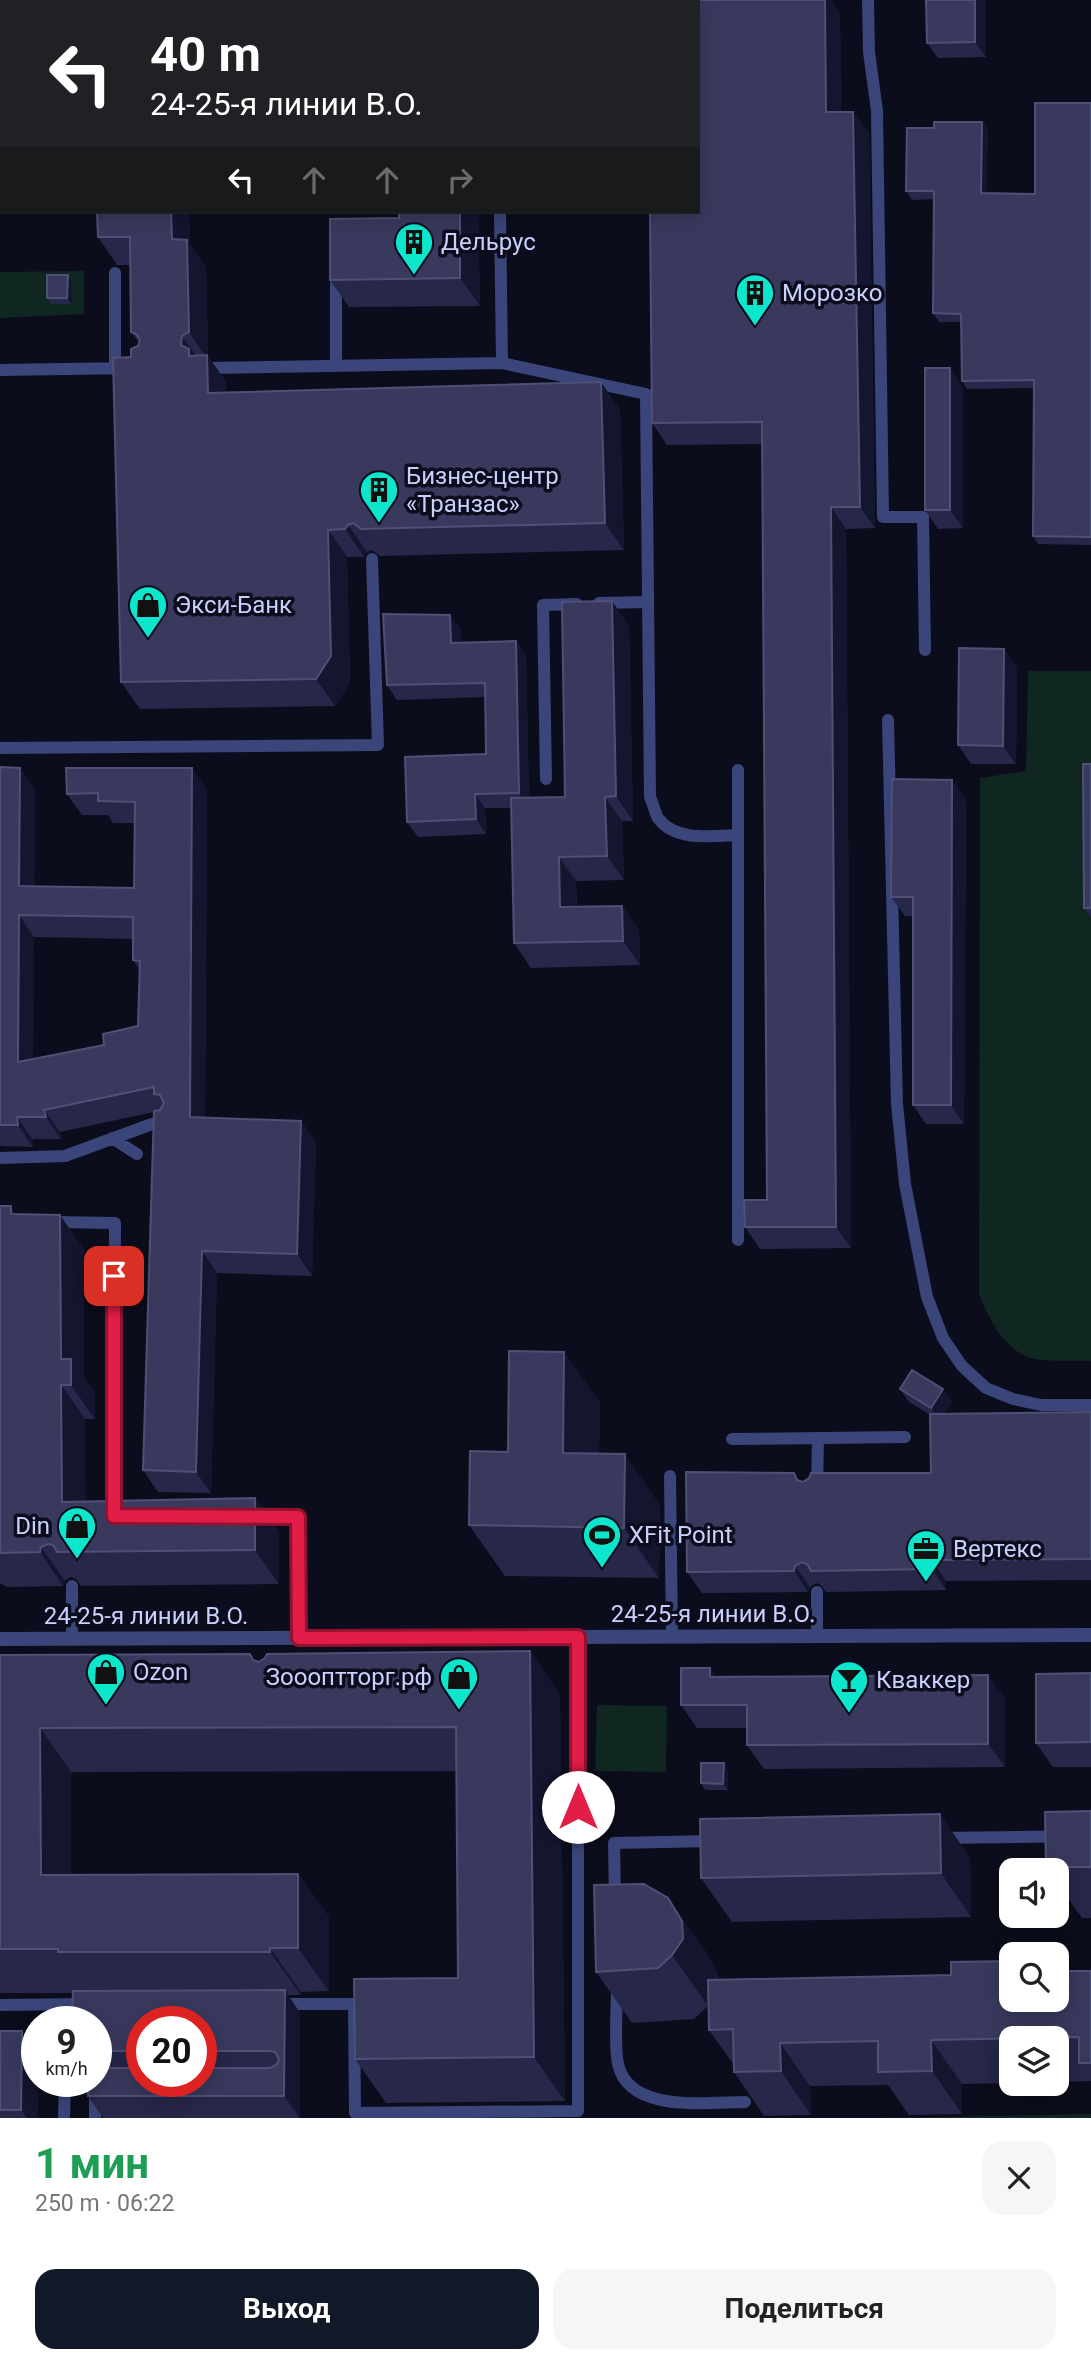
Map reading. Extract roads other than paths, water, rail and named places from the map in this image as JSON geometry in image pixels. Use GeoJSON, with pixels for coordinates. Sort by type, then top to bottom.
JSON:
{"type":"FeatureCollection","features":[{"type":"Feature","properties":{"kind":"street","name":"24-25-я линии В.О."},"geometry":{"type":"LineString","coordinates":[[0,1639],[294,1642],[672,1636],[1091,1635]]}},
{"type":"Feature","properties":{"kind":"lane"},"geometry":{"type":"LineString","coordinates":[[869,0],[869,52],[877,111],[883,517],[923,517],[925,650]]}},
{"type":"Feature","properties":{"kind":"lane"},"geometry":{"type":"LineString","coordinates":[[500,214],[502,363]]}},
{"type":"Feature","properties":{"kind":"lane"},"geometry":{"type":"LineString","coordinates":[[336,268],[336,366]]}},
{"type":"Feature","properties":{"kind":"lane"},"geometry":{"type":"LineString","coordinates":[[115,273],[115,369]]}},
{"type":"Feature","properties":{"kind":"lane"},"geometry":{"type":"LineString","coordinates":[[208,368],[502,363],[646,394],[650,797],[659,819],[676,832],[697,836],[737,835]]}},
{"type":"Feature","properties":{"kind":"lane"},"geometry":{"type":"LineString","coordinates":[[0,370],[138,368]]}},
{"type":"Feature","properties":{"kind":"lane"},"geometry":{"type":"LineString","coordinates":[[0,748],[378,745],[372,559]]}},
{"type":"Feature","properties":{"kind":"lane"},"geometry":{"type":"LineString","coordinates":[[546,779],[543,605],[648,602]]}},
{"type":"Feature","properties":{"kind":"lane"},"geometry":{"type":"LineString","coordinates":[[888,720],[897,1104],[905,1184],[927,1297],[943,1338],[962,1366],[986,1388],[1013,1399],[1041,1405],[1091,1405]]}},
{"type":"Feature","properties":{"kind":"lane"},"geometry":{"type":"LineString","coordinates":[[738,770],[738,1240]]}},
{"type":"Feature","properties":{"kind":"lane"},"geometry":{"type":"LineString","coordinates":[[0,1158],[65,1156],[152,1124],[170,1124]]}},
{"type":"Feature","properties":{"kind":"lane"},"geometry":{"type":"LineString","coordinates":[[112,1138],[137,1154]]}},
{"type":"Feature","properties":{"kind":"lane"},"geometry":{"type":"LineString","coordinates":[[38,1222],[115,1223],[114,1516],[127,1516]]}},
{"type":"Feature","properties":{"kind":"lane"},"geometry":{"type":"LineString","coordinates":[[732,1439],[905,1437]]}},
{"type":"Feature","properties":{"kind":"lane"},"geometry":{"type":"LineString","coordinates":[[817,1493],[818,1438]]}},
{"type":"Feature","properties":{"kind":"lane"},"geometry":{"type":"LineString","coordinates":[[670,1476],[672,1636]]}},
{"type":"Feature","properties":{"kind":"lane"},"geometry":{"type":"LineString","coordinates":[[245,1517],[298,1517],[294,1642]]}},
{"type":"Feature","properties":{"kind":"lane"},"geometry":{"type":"LineString","coordinates":[[72,1586],[72,1639]]}},
{"type":"Feature","properties":{"kind":"lane"},"geometry":{"type":"LineString","coordinates":[[817,1592],[817,1636]]}},
{"type":"Feature","properties":{"kind":"lane"},"geometry":{"type":"LineString","coordinates":[[272,2004],[354,2004],[355,2113],[578,2111],[578,1637]]}},
{"type":"Feature","properties":{"kind":"lane"},"geometry":{"type":"LineString","coordinates":[[928,1838],[1091,1836]]}},
{"type":"Feature","properties":{"kind":"lane"},"geometry":{"type":"LineString","coordinates":[[615,1912],[614,1843],[723,1841]]}},
{"type":"Feature","properties":{"kind":"lane"},"geometry":{"type":"LineString","coordinates":[[617,1968],[618,2066],[630,2085],[649,2098],[670,2103],[745,2102]]}},
{"type":"Feature","properties":{"kind":"lane"},"geometry":{"type":"LineString","coordinates":[[0,2004],[95,2004]]}},
{"type":"Feature","properties":{"kind":"lane"},"geometry":{"type":"LineString","coordinates":[[0,2039],[21,2039]]}},
{"type":"Feature","properties":{"kind":"lane"},"geometry":{"type":"LineString","coordinates":[[112,2082],[122,2082]]}},
{"type":"Feature","properties":{"kind":"lane"},"geometry":{"type":"LineString","coordinates":[[64,2118],[65,2097]]}},
{"type":"Feature","properties":{"kind":"lane"},"geometry":{"type":"LineString","coordinates":[[94,2118],[95,2097]]}},
{"type":"Feature","properties":{"kind":"place","name":"Дельрус"},"geometry":{"type":"Point","coordinates":[414,276]}},
{"type":"Feature","properties":{"kind":"place","name":"Морозко"},"geometry":{"type":"Point","coordinates":[755,327]}},
{"type":"Feature","properties":{"kind":"place","name":"Бизнес-центр «Транзас»"},"geometry":{"type":"Point","coordinates":[379,524]}},
{"type":"Feature","properties":{"kind":"place","name":"Экси-Банк"},"geometry":{"type":"Point","coordinates":[148,639]}},
{"type":"Feature","properties":{"kind":"place","name":"Din"},"geometry":{"type":"Point","coordinates":[77,1560]}},
{"type":"Feature","properties":{"kind":"place","name":"XFit Point"},"geometry":{"type":"Point","coordinates":[602,1569]}},
{"type":"Feature","properties":{"kind":"place","name":"Вертекс"},"geometry":{"type":"Point","coordinates":[926,1583]}},
{"type":"Feature","properties":{"kind":"place","name":"Ozon"},"geometry":{"type":"Point","coordinates":[106,1706]}},
{"type":"Feature","properties":{"kind":"place","name":"Зоооптторг.рф"},"geometry":{"type":"Point","coordinates":[459,1711]}},
{"type":"Feature","properties":{"kind":"place","name":"Кваккер"},"geometry":{"type":"Point","coordinates":[849,1714]}}]}
